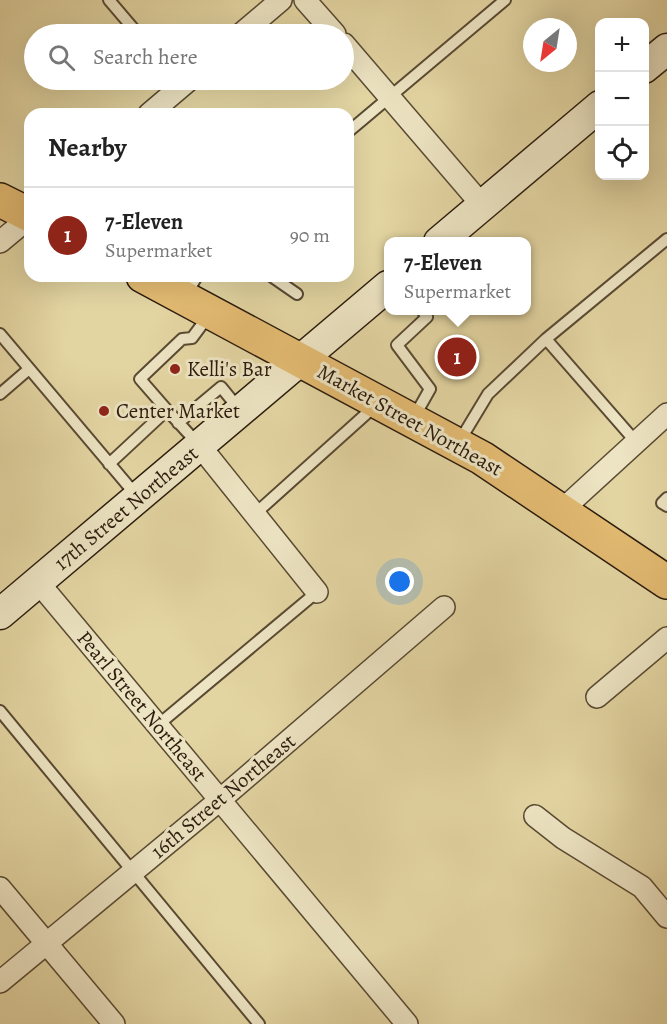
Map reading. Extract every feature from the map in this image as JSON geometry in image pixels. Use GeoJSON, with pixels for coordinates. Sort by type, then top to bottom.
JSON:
{"type":"FeatureCollection","features":[{"type":"Feature","properties":{"kind":"main road"},"geometry":{"type":"LineString","coordinates":[[649,65],[667,49]]}},
{"type":"Feature","properties":{"kind":"main road"},"geometry":{"type":"LineString","coordinates":[[446,237],[595,110]]}},
{"type":"Feature","properties":{"kind":"main road"},"geometry":{"type":"LineString","coordinates":[[0,200],[24,213]]}},
{"type":"Feature","properties":{"kind":"main road","name":"Market Street Northeast"},"geometry":{"type":"LineString","coordinates":[[160,282],[198,295],[301,360],[458,444],[562,510],[667,582]]}},
{"type":"Feature","properties":{"kind":"main road","name":"17th Street Northeast"},"geometry":{"type":"LineString","coordinates":[[0,614],[384,289]]}},
{"type":"Feature","properties":{"kind":"street"},"geometry":{"type":"LineString","coordinates":[[253,24],[281,0]]}},
{"type":"Feature","properties":{"kind":"street"},"geometry":{"type":"LineString","coordinates":[[305,0],[326,24]]}},
{"type":"Feature","properties":{"kind":"street"},"geometry":{"type":"LineString","coordinates":[[354,56],[482,205]]}},
{"type":"Feature","properties":{"kind":"street"},"geometry":{"type":"LineString","coordinates":[[155,108],[174,90]]}},
{"type":"Feature","properties":{"kind":"street"},"geometry":{"type":"LineString","coordinates":[[0,242],[24,221]]}},
{"type":"Feature","properties":{"kind":"street"},"geometry":{"type":"LineString","coordinates":[[562,510],[667,414]]}},
{"type":"Feature","properties":{"kind":"street"},"geometry":{"type":"LineString","coordinates":[[200,446],[256,513],[317,592]]}},
{"type":"Feature","properties":{"kind":"street","name":"Pearl Street Northeast"},"geometry":{"type":"LineString","coordinates":[[38,582],[407,1024]]}},
{"type":"Feature","properties":{"kind":"street","name":"16th Street Northeast"},"geometry":{"type":"LineString","coordinates":[[0,982],[221,799],[444,607]]}},
{"type":"Feature","properties":{"kind":"street"},"geometry":{"type":"LineString","coordinates":[[597,697],[667,638]]}},
{"type":"Feature","properties":{"kind":"street"},"geometry":{"type":"LineString","coordinates":[[535,816],[563,838],[642,887],[667,916]]}},
{"type":"Feature","properties":{"kind":"street"},"geometry":{"type":"LineString","coordinates":[[0,888],[114,1024]]}},
{"type":"Feature","properties":{"kind":"lane"},"geometry":{"type":"LineString","coordinates":[[109,0],[129,24]]}},
{"type":"Feature","properties":{"kind":"lane"},"geometry":{"type":"LineString","coordinates":[[354,127],[505,0]]}},
{"type":"Feature","properties":{"kind":"lane"},"geometry":{"type":"LineString","coordinates":[[458,444],[488,394],[546,339],[667,238]]}},
{"type":"Feature","properties":{"kind":"lane"},"geometry":{"type":"LineString","coordinates":[[280,282],[297,294]]}},
{"type":"Feature","properties":{"kind":"lane"},"geometry":{"type":"LineString","coordinates":[[198,295],[192,338],[182,339],[140,379],[200,446]]}},
{"type":"Feature","properties":{"kind":"lane"},"geometry":{"type":"LineString","coordinates":[[413,419],[430,389],[397,345],[427,317],[426,315]]}},
{"type":"Feature","properties":{"kind":"lane"},"geometry":{"type":"LineString","coordinates":[[0,334],[138,498]]}},
{"type":"Feature","properties":{"kind":"lane"},"geometry":{"type":"LineString","coordinates":[[546,339],[636,442]]}},
{"type":"Feature","properties":{"kind":"lane"},"geometry":{"type":"LineString","coordinates":[[0,394],[29,369]]}},
{"type":"Feature","properties":{"kind":"lane"},"geometry":{"type":"LineString","coordinates":[[178,423],[221,387],[241,411]]}},
{"type":"Feature","properties":{"kind":"lane"},"geometry":{"type":"LineString","coordinates":[[256,513],[379,402]]}},
{"type":"Feature","properties":{"kind":"lane"},"geometry":{"type":"LineString","coordinates":[[110,464],[167,410]]}},
{"type":"Feature","properties":{"kind":"lane"},"geometry":{"type":"LineString","coordinates":[[667,498],[662,503],[667,506]]}},
{"type":"Feature","properties":{"kind":"lane"},"geometry":{"type":"LineString","coordinates":[[158,725],[317,592]]}},
{"type":"Feature","properties":{"kind":"lane"},"geometry":{"type":"LineString","coordinates":[[0,711],[260,1024]]}},
{"type":"Feature","properties":{"kind":"place","name":"7-Eleven"},"geometry":{"type":"Point","coordinates":[457,357]}},
{"type":"Feature","properties":{"kind":"place","name":"Kelli's Bar"},"geometry":{"type":"Point","coordinates":[175,369]}},
{"type":"Feature","properties":{"kind":"place","name":"Center Market"},"geometry":{"type":"Point","coordinates":[104,411]}}]}
